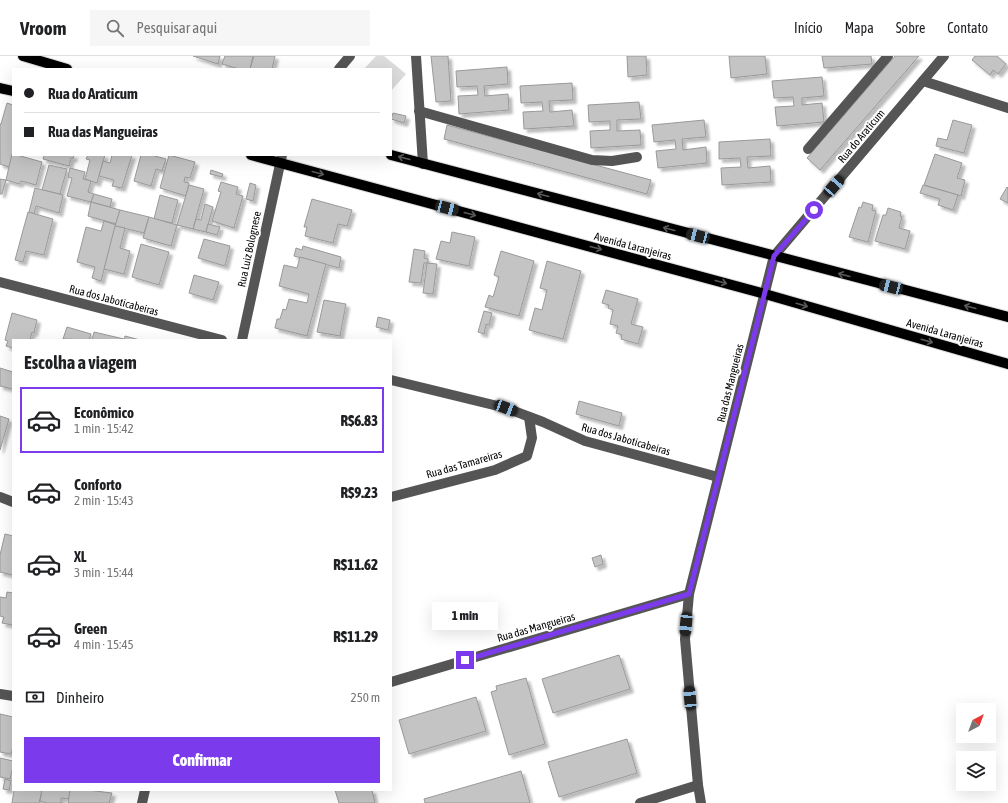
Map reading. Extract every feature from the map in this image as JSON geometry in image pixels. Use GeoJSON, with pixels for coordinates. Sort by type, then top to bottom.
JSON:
{"type":"FeatureCollection","features":[{"type":"Feature","properties":{"kind":"main road"},"geometry":{"type":"LineString","coordinates":[[23,56],[64,68]]}},
{"type":"Feature","properties":{"kind":"main road"},"geometry":{"type":"LineString","coordinates":[[0,88],[12,91]]}},
{"type":"Feature","properties":{"kind":"main road"},"geometry":{"type":"LineString","coordinates":[[392,155],[1008,317]]}},
{"type":"Feature","properties":{"kind":"main road","name":"Avenida Laranjeiras"},"geometry":{"type":"LineString","coordinates":[[258,156],[281,159],[765,294],[1008,364]]}},
{"type":"Feature","properties":{"kind":"street"},"geometry":{"type":"LineString","coordinates":[[340,68],[350,56]]}},
{"type":"Feature","properties":{"kind":"street"},"geometry":{"type":"LineString","coordinates":[[416,56],[423,164]]}},
{"type":"Feature","properties":{"kind":"street"},"geometry":{"type":"LineString","coordinates":[[808,149],[888,56]]}},
{"type":"Feature","properties":{"kind":"street","name":"Rua do Araticum"},"geometry":{"type":"LineString","coordinates":[[765,294],[774,256],[944,56]]}},
{"type":"Feature","properties":{"kind":"street"},"geometry":{"type":"LineString","coordinates":[[923,81],[1008,108]]}},
{"type":"Feature","properties":{"kind":"street"},"geometry":{"type":"LineString","coordinates":[[419,111],[592,160],[612,161],[637,157]]}},
{"type":"Feature","properties":{"kind":"street","name":"Rua Luiz Bolognese"},"geometry":{"type":"LineString","coordinates":[[242,339],[281,159]]}},
{"type":"Feature","properties":{"kind":"street","name":"Rua dos Jaboticabeiras"},"geometry":{"type":"LineString","coordinates":[[0,282],[218,339]]}},
{"type":"Feature","properties":{"kind":"street","name":"Rua das Mangueiras"},"geometry":{"type":"LineString","coordinates":[[701,803],[698,785],[685,639],[689,594],[765,294]]}},
{"type":"Feature","properties":{"kind":"street","name":"Rua dos Jaboticabeiras"},"geometry":{"type":"LineString","coordinates":[[392,380],[506,408],[543,422],[585,441],[718,477]]}},
{"type":"Feature","properties":{"kind":"street","name":"Rua das Tamareiras"},"geometry":{"type":"LineString","coordinates":[[392,497],[495,470],[527,456],[532,438],[529,417]]}},
{"type":"Feature","properties":{"kind":"street"},"geometry":{"type":"LineString","coordinates":[[0,497],[12,502]]}},
{"type":"Feature","properties":{"kind":"street","name":"Rua das Mangueiras"},"geometry":{"type":"LineString","coordinates":[[392,682],[689,594]]}},
{"type":"Feature","properties":{"kind":"street"},"geometry":{"type":"LineString","coordinates":[[0,694],[12,696]]}},
{"type":"Feature","properties":{"kind":"street"},"geometry":{"type":"LineString","coordinates":[[640,803],[698,785]]}},
{"type":"Feature","properties":{"kind":"street"},"geometry":{"type":"LineString","coordinates":[[142,803],[145,791]]}},
{"type":"Feature","properties":{"kind":"shaded area"},"geometry":{"type":"Polygon","coordinates":[[[376,56],[384,56],[406,74],[392,90],[392,68],[365,68],[376,56]]]}},
{"type":"Feature","properties":{"kind":"building"},"geometry":{"type":"Polygon","coordinates":[[[193,56],[220,56],[218,64],[193,56]]]}},
{"type":"Feature","properties":{"kind":"building"},"geometry":{"type":"Polygon","coordinates":[[[225,56],[253,56],[250,68],[236,68],[222,64],[225,56]]]}},
{"type":"Feature","properties":{"kind":"building"},"geometry":{"type":"Polygon","coordinates":[[[254,56],[275,56],[272,68],[250,68],[254,56]]]}},
{"type":"Feature","properties":{"kind":"building"},"geometry":{"type":"Polygon","coordinates":[[[431,56],[448,56],[451,101],[436,102],[431,56]]]}},
{"type":"Feature","properties":{"kind":"building"},"geometry":{"type":"Polygon","coordinates":[[[627,56],[646,56],[647,75],[628,77],[627,56]]]}},
{"type":"Feature","properties":{"kind":"building"},"geometry":{"type":"Polygon","coordinates":[[[729,56],[765,56],[767,74],[731,78],[729,56]]]}},
{"type":"Feature","properties":{"kind":"building"},"geometry":{"type":"Polygon","coordinates":[[[822,56],[871,56],[872,64],[824,68],[822,56]]]}},
{"type":"Feature","properties":{"kind":"building"},"geometry":{"type":"Polygon","coordinates":[[[895,56],[919,56],[820,170],[807,158],[895,56]]]}},
{"type":"Feature","properties":{"kind":"building"},"geometry":{"type":"Polygon","coordinates":[[[975,56],[997,56],[1006,64],[998,74],[993,70],[990,75],[972,60],[975,56]]]}},
{"type":"Feature","properties":{"kind":"building"},"geometry":{"type":"Polygon","coordinates":[[[507,67],[508,84],[484,86],[485,96],[508,94],[509,110],[459,114],[458,96],[478,95],[477,86],[457,87],[456,71],[507,67]]]}},
{"type":"Feature","properties":{"kind":"building"},"geometry":{"type":"Polygon","coordinates":[[[822,77],[824,96],[802,98],[802,105],[822,103],[824,122],[777,126],[775,107],[794,106],[793,97],[774,98],[772,81],[822,77]]]}},
{"type":"Feature","properties":{"kind":"building"},"geometry":{"type":"Polygon","coordinates":[[[572,83],[573,100],[549,101],[550,112],[572,110],[574,126],[524,129],[523,112],[543,111],[542,102],[521,103],[520,86],[572,83]]]}},
{"type":"Feature","properties":{"kind":"building"},"geometry":{"type":"Polygon","coordinates":[[[639,102],[641,119],[617,120],[617,131],[640,130],[641,145],[591,148],[590,131],[610,130],[610,121],[589,122],[588,105],[639,102]]]}},
{"type":"Feature","properties":{"kind":"building"},"geometry":{"type":"Polygon","coordinates":[[[7,103],[12,105],[12,156],[9,167],[0,164],[1,124],[7,103]]]}},
{"type":"Feature","properties":{"kind":"building"},"geometry":{"type":"Polygon","coordinates":[[[393,113],[406,116],[404,123],[392,119],[393,113]]]}},
{"type":"Feature","properties":{"kind":"building"},"geometry":{"type":"Polygon","coordinates":[[[704,120],[706,137],[682,139],[683,150],[706,147],[707,163],[658,168],[656,151],[676,149],[675,140],[654,142],[652,125],[704,120]]]}},
{"type":"Feature","properties":{"kind":"building"},"geometry":{"type":"Polygon","coordinates":[[[953,120],[972,125],[964,153],[936,146],[938,138],[947,140],[953,120]]]}},
{"type":"Feature","properties":{"kind":"building"},"geometry":{"type":"Polygon","coordinates":[[[447,125],[651,180],[647,194],[444,139],[447,125]]]}},
{"type":"Feature","properties":{"kind":"building"},"geometry":{"type":"Polygon","coordinates":[[[770,139],[771,156],[747,157],[748,168],[770,166],[771,182],[722,185],[721,168],[741,167],[740,158],[719,159],[719,142],[770,139]]]}},
{"type":"Feature","properties":{"kind":"building"},"geometry":{"type":"Polygon","coordinates":[[[12,154],[12,156],[21,156],[42,162],[36,185],[21,181],[19,184],[6,180],[12,154]]]}},
{"type":"Feature","properties":{"kind":"building"},"geometry":{"type":"Polygon","coordinates":[[[935,154],[962,163],[957,178],[965,180],[961,196],[924,185],[935,154]]]}},
{"type":"Feature","properties":{"kind":"building"},"geometry":{"type":"Polygon","coordinates":[[[44,156],[74,156],[73,159],[71,158],[69,166],[43,159],[44,156]]]}},
{"type":"Feature","properties":{"kind":"building"},"geometry":{"type":"Polygon","coordinates":[[[88,156],[105,156],[97,183],[85,179],[90,160],[86,159],[88,156]]]}},
{"type":"Feature","properties":{"kind":"building"},"geometry":{"type":"Polygon","coordinates":[[[112,156],[132,156],[122,188],[112,186],[114,180],[99,176],[103,161],[110,163],[112,156]]]}},
{"type":"Feature","properties":{"kind":"building"},"geometry":{"type":"Polygon","coordinates":[[[141,156],[155,156],[166,159],[162,171],[156,169],[151,186],[134,181],[141,156]]]}},
{"type":"Feature","properties":{"kind":"building"},"geometry":{"type":"Polygon","coordinates":[[[169,156],[195,162],[190,178],[185,177],[184,182],[189,183],[186,196],[160,188],[169,156]]]}},
{"type":"Feature","properties":{"kind":"building"},"geometry":{"type":"Polygon","coordinates":[[[49,165],[67,169],[60,194],[42,190],[49,165]]]}},
{"type":"Feature","properties":{"kind":"building"},"geometry":{"type":"Polygon","coordinates":[[[70,168],[85,172],[83,179],[91,181],[88,192],[94,194],[91,202],[67,196],[72,178],[68,177],[70,168]]]}},
{"type":"Feature","properties":{"kind":"building"},"geometry":{"type":"Polygon","coordinates":[[[211,170],[223,174],[222,177],[210,174],[211,170]]]}},
{"type":"Feature","properties":{"kind":"building"},"geometry":{"type":"Polygon","coordinates":[[[0,179],[6,180],[2,194],[0,194],[0,179]]]}},
{"type":"Feature","properties":{"kind":"building"},"geometry":{"type":"Polygon","coordinates":[[[221,182],[238,187],[236,194],[243,196],[234,228],[212,221],[221,192],[218,191],[221,182]]]}},
{"type":"Feature","properties":{"kind":"building"},"geometry":{"type":"Polygon","coordinates":[[[250,183],[256,185],[253,201],[246,199],[250,183]]]}},
{"type":"Feature","properties":{"kind":"building"},"geometry":{"type":"Polygon","coordinates":[[[189,185],[204,189],[193,229],[177,225],[189,185]]]}},
{"type":"Feature","properties":{"kind":"building"},"geometry":{"type":"Polygon","coordinates":[[[923,185],[958,195],[953,210],[938,205],[940,199],[920,193],[923,185]]]}},
{"type":"Feature","properties":{"kind":"building"},"geometry":{"type":"Polygon","coordinates":[[[1007,187],[1008,188],[1008,203],[1000,199],[1007,187]]]}},
{"type":"Feature","properties":{"kind":"building"},"geometry":{"type":"Polygon","coordinates":[[[35,188],[63,195],[59,213],[36,206],[34,214],[29,212],[35,188]]]}},
{"type":"Feature","properties":{"kind":"building"},"geometry":{"type":"Polygon","coordinates":[[[94,194],[112,199],[110,207],[91,202],[94,194]]]}},
{"type":"Feature","properties":{"kind":"building"},"geometry":{"type":"Polygon","coordinates":[[[160,195],[178,200],[172,223],[154,219],[160,195]]]}},
{"type":"Feature","properties":{"kind":"building"},"geometry":{"type":"Polygon","coordinates":[[[312,199],[352,210],[347,226],[338,224],[333,243],[305,236],[307,227],[304,227],[312,199]]]}},
{"type":"Feature","properties":{"kind":"building"},"geometry":{"type":"Polygon","coordinates":[[[91,202],[120,210],[116,224],[88,216],[91,202]]]}},
{"type":"Feature","properties":{"kind":"building"},"geometry":{"type":"Polygon","coordinates":[[[863,202],[873,205],[872,210],[876,211],[868,242],[849,237],[859,207],[861,208],[863,202]]]}},
{"type":"Feature","properties":{"kind":"building"},"geometry":{"type":"Polygon","coordinates":[[[205,204],[213,207],[206,232],[193,229],[196,219],[201,220],[205,204]]]}},
{"type":"Feature","properties":{"kind":"building"},"geometry":{"type":"Polygon","coordinates":[[[888,208],[901,212],[900,216],[902,217],[899,228],[910,231],[905,249],[875,241],[883,215],[886,215],[888,208]]]}},
{"type":"Feature","properties":{"kind":"building"},"geometry":{"type":"Polygon","coordinates":[[[120,210],[149,217],[144,233],[115,226],[120,210]]]}},
{"type":"Feature","properties":{"kind":"building"},"geometry":{"type":"Polygon","coordinates":[[[28,212],[53,219],[44,255],[26,251],[23,262],[15,260],[28,212]]]}},
{"type":"Feature","properties":{"kind":"building"},"geometry":{"type":"Polygon","coordinates":[[[149,217],[177,225],[171,246],[143,238],[149,217]]]}},
{"type":"Feature","properties":{"kind":"building"},"geometry":{"type":"Polygon","coordinates":[[[104,221],[116,225],[101,281],[92,278],[95,267],[77,262],[86,227],[101,231],[104,221]]]}},
{"type":"Feature","properties":{"kind":"building"},"geometry":{"type":"Polygon","coordinates":[[[208,224],[220,227],[217,235],[206,232],[208,224]]]}},
{"type":"Feature","properties":{"kind":"building"},"geometry":{"type":"Polygon","coordinates":[[[115,226],[125,228],[120,248],[130,251],[124,274],[104,269],[115,226]]]}},
{"type":"Feature","properties":{"kind":"building"},"geometry":{"type":"Polygon","coordinates":[[[452,232],[475,237],[469,266],[436,259],[441,241],[450,243],[452,232]]]}},
{"type":"Feature","properties":{"kind":"building"},"geometry":{"type":"Polygon","coordinates":[[[204,239],[230,246],[225,266],[198,258],[204,239]]]}},
{"type":"Feature","properties":{"kind":"building"},"geometry":{"type":"Polygon","coordinates":[[[141,244],[169,252],[159,285],[132,277],[141,244]]]}},
{"type":"Feature","properties":{"kind":"building"},"geometry":{"type":"Polygon","coordinates":[[[303,246],[341,257],[339,268],[294,256],[296,248],[302,250],[303,246]]]}},
{"type":"Feature","properties":{"kind":"building"},"geometry":{"type":"Polygon","coordinates":[[[414,249],[425,251],[424,258],[428,259],[428,263],[424,263],[421,283],[409,282],[414,249]]]}},
{"type":"Feature","properties":{"kind":"building"},"geometry":{"type":"Polygon","coordinates":[[[501,251],[534,261],[519,316],[485,307],[489,295],[493,297],[499,277],[494,275],[501,251]]]}},
{"type":"Feature","properties":{"kind":"building"},"geometry":{"type":"Polygon","coordinates":[[[300,257],[326,264],[307,336],[275,328],[277,319],[280,319],[283,309],[286,310],[289,299],[307,303],[309,294],[279,286],[284,265],[297,268],[300,257]]]}},
{"type":"Feature","properties":{"kind":"building"},"geometry":{"type":"Polygon","coordinates":[[[547,261],[581,271],[563,339],[529,330],[535,308],[542,310],[547,290],[540,288],[547,261]]]}},
{"type":"Feature","properties":{"kind":"building"},"geometry":{"type":"Polygon","coordinates":[[[427,263],[437,264],[433,294],[423,293],[427,263]]]}},
{"type":"Feature","properties":{"kind":"building"},"geometry":{"type":"Polygon","coordinates":[[[194,275],[219,282],[213,300],[189,293],[194,275]]]}},
{"type":"Feature","properties":{"kind":"building"},"geometry":{"type":"Polygon","coordinates":[[[606,290],[638,299],[631,324],[643,327],[638,344],[621,339],[622,335],[616,333],[618,326],[610,324],[613,310],[608,308],[609,305],[602,303],[606,290]]]}},
{"type":"Feature","properties":{"kind":"building"},"geometry":{"type":"Polygon","coordinates":[[[324,300],[346,304],[340,336],[317,332],[324,300]]]}},
{"type":"Feature","properties":{"kind":"building"},"geometry":{"type":"Polygon","coordinates":[[[484,311],[492,313],[489,325],[486,324],[484,334],[478,332],[484,311]]]}},
{"type":"Feature","properties":{"kind":"building"},"geometry":{"type":"Polygon","coordinates":[[[12,313],[37,320],[34,333],[32,332],[30,339],[12,339],[12,348],[6,346],[8,341],[5,340],[12,313]]]}},
{"type":"Feature","properties":{"kind":"building"},"geometry":{"type":"Polygon","coordinates":[[[378,317],[390,320],[388,330],[376,327],[378,317]]]}},
{"type":"Feature","properties":{"kind":"building"},"geometry":{"type":"Polygon","coordinates":[[[67,327],[91,334],[89,339],[63,339],[67,327]]]}},
{"type":"Feature","properties":{"kind":"building"},"geometry":{"type":"Polygon","coordinates":[[[94,332],[124,339],[92,339],[94,332]]]}},
{"type":"Feature","properties":{"kind":"building"},"geometry":{"type":"Polygon","coordinates":[[[125,336],[136,339],[124,339],[125,336]]]}},
{"type":"Feature","properties":{"kind":"building"},"geometry":{"type":"Polygon","coordinates":[[[0,368],[12,372],[12,389],[0,386],[0,368]]]}},
{"type":"Feature","properties":{"kind":"building"},"geometry":{"type":"Polygon","coordinates":[[[579,401],[622,413],[619,426],[576,414],[579,401]]]}},
{"type":"Feature","properties":{"kind":"building"},"geometry":{"type":"Polygon","coordinates":[[[0,416],[9,419],[0,450],[0,416]]]}},
{"type":"Feature","properties":{"kind":"building"},"geometry":{"type":"Polygon","coordinates":[[[5,534],[12,536],[12,575],[0,572],[0,555],[5,534]]]}},
{"type":"Feature","properties":{"kind":"building"},"geometry":{"type":"Polygon","coordinates":[[[601,555],[603,564],[595,567],[592,558],[601,555]]]}},
{"type":"Feature","properties":{"kind":"building"},"geometry":{"type":"Polygon","coordinates":[[[7,592],[12,593],[12,625],[2,623],[4,617],[0,616],[0,597],[6,598],[7,592]]]}},
{"type":"Feature","properties":{"kind":"building"},"geometry":{"type":"Polygon","coordinates":[[[619,655],[630,689],[553,713],[542,679],[619,655]]]}},
{"type":"Feature","properties":{"kind":"building"},"geometry":{"type":"Polygon","coordinates":[[[526,678],[545,744],[509,755],[491,692],[497,690],[496,686],[526,678]]]}},
{"type":"Feature","properties":{"kind":"building"},"geometry":{"type":"Polygon","coordinates":[[[476,697],[486,731],[409,754],[399,720],[476,697]]]}},
{"type":"Feature","properties":{"kind":"building"},"geometry":{"type":"Polygon","coordinates":[[[0,714],[12,717],[12,750],[11,754],[0,752],[0,714]]]}},
{"type":"Feature","properties":{"kind":"building"},"geometry":{"type":"Polygon","coordinates":[[[627,739],[637,773],[559,797],[548,762],[627,739]]]}},
{"type":"Feature","properties":{"kind":"building"},"geometry":{"type":"Polygon","coordinates":[[[0,758],[12,761],[10,779],[0,777],[0,758]]]}},
{"type":"Feature","properties":{"kind":"building"},"geometry":{"type":"Polygon","coordinates":[[[521,771],[530,803],[425,803],[424,799],[521,771]]]}},
{"type":"Feature","properties":{"kind":"building"},"geometry":{"type":"Polygon","coordinates":[[[5,779],[11,781],[9,790],[3,789],[5,779]]]}},
{"type":"Feature","properties":{"kind":"building"},"geometry":{"type":"Polygon","coordinates":[[[14,791],[42,791],[39,803],[12,803],[14,791]]]}},
{"type":"Feature","properties":{"kind":"building"},"geometry":{"type":"Polygon","coordinates":[[[42,791],[70,791],[69,799],[61,798],[61,803],[47,803],[40,801],[42,791]]]}},
{"type":"Feature","properties":{"kind":"building"},"geometry":{"type":"Polygon","coordinates":[[[70,791],[95,791],[112,793],[109,803],[68,803],[70,791]]]}},
{"type":"Feature","properties":{"kind":"building"},"geometry":{"type":"Polygon","coordinates":[[[335,791],[372,791],[375,803],[339,803],[335,791]]]}},
{"type":"Feature","properties":{"kind":"route"},"geometry":{"type":"LineString","coordinates":[[465,660],[689,594],[774,256],[814,210]]}}]}
